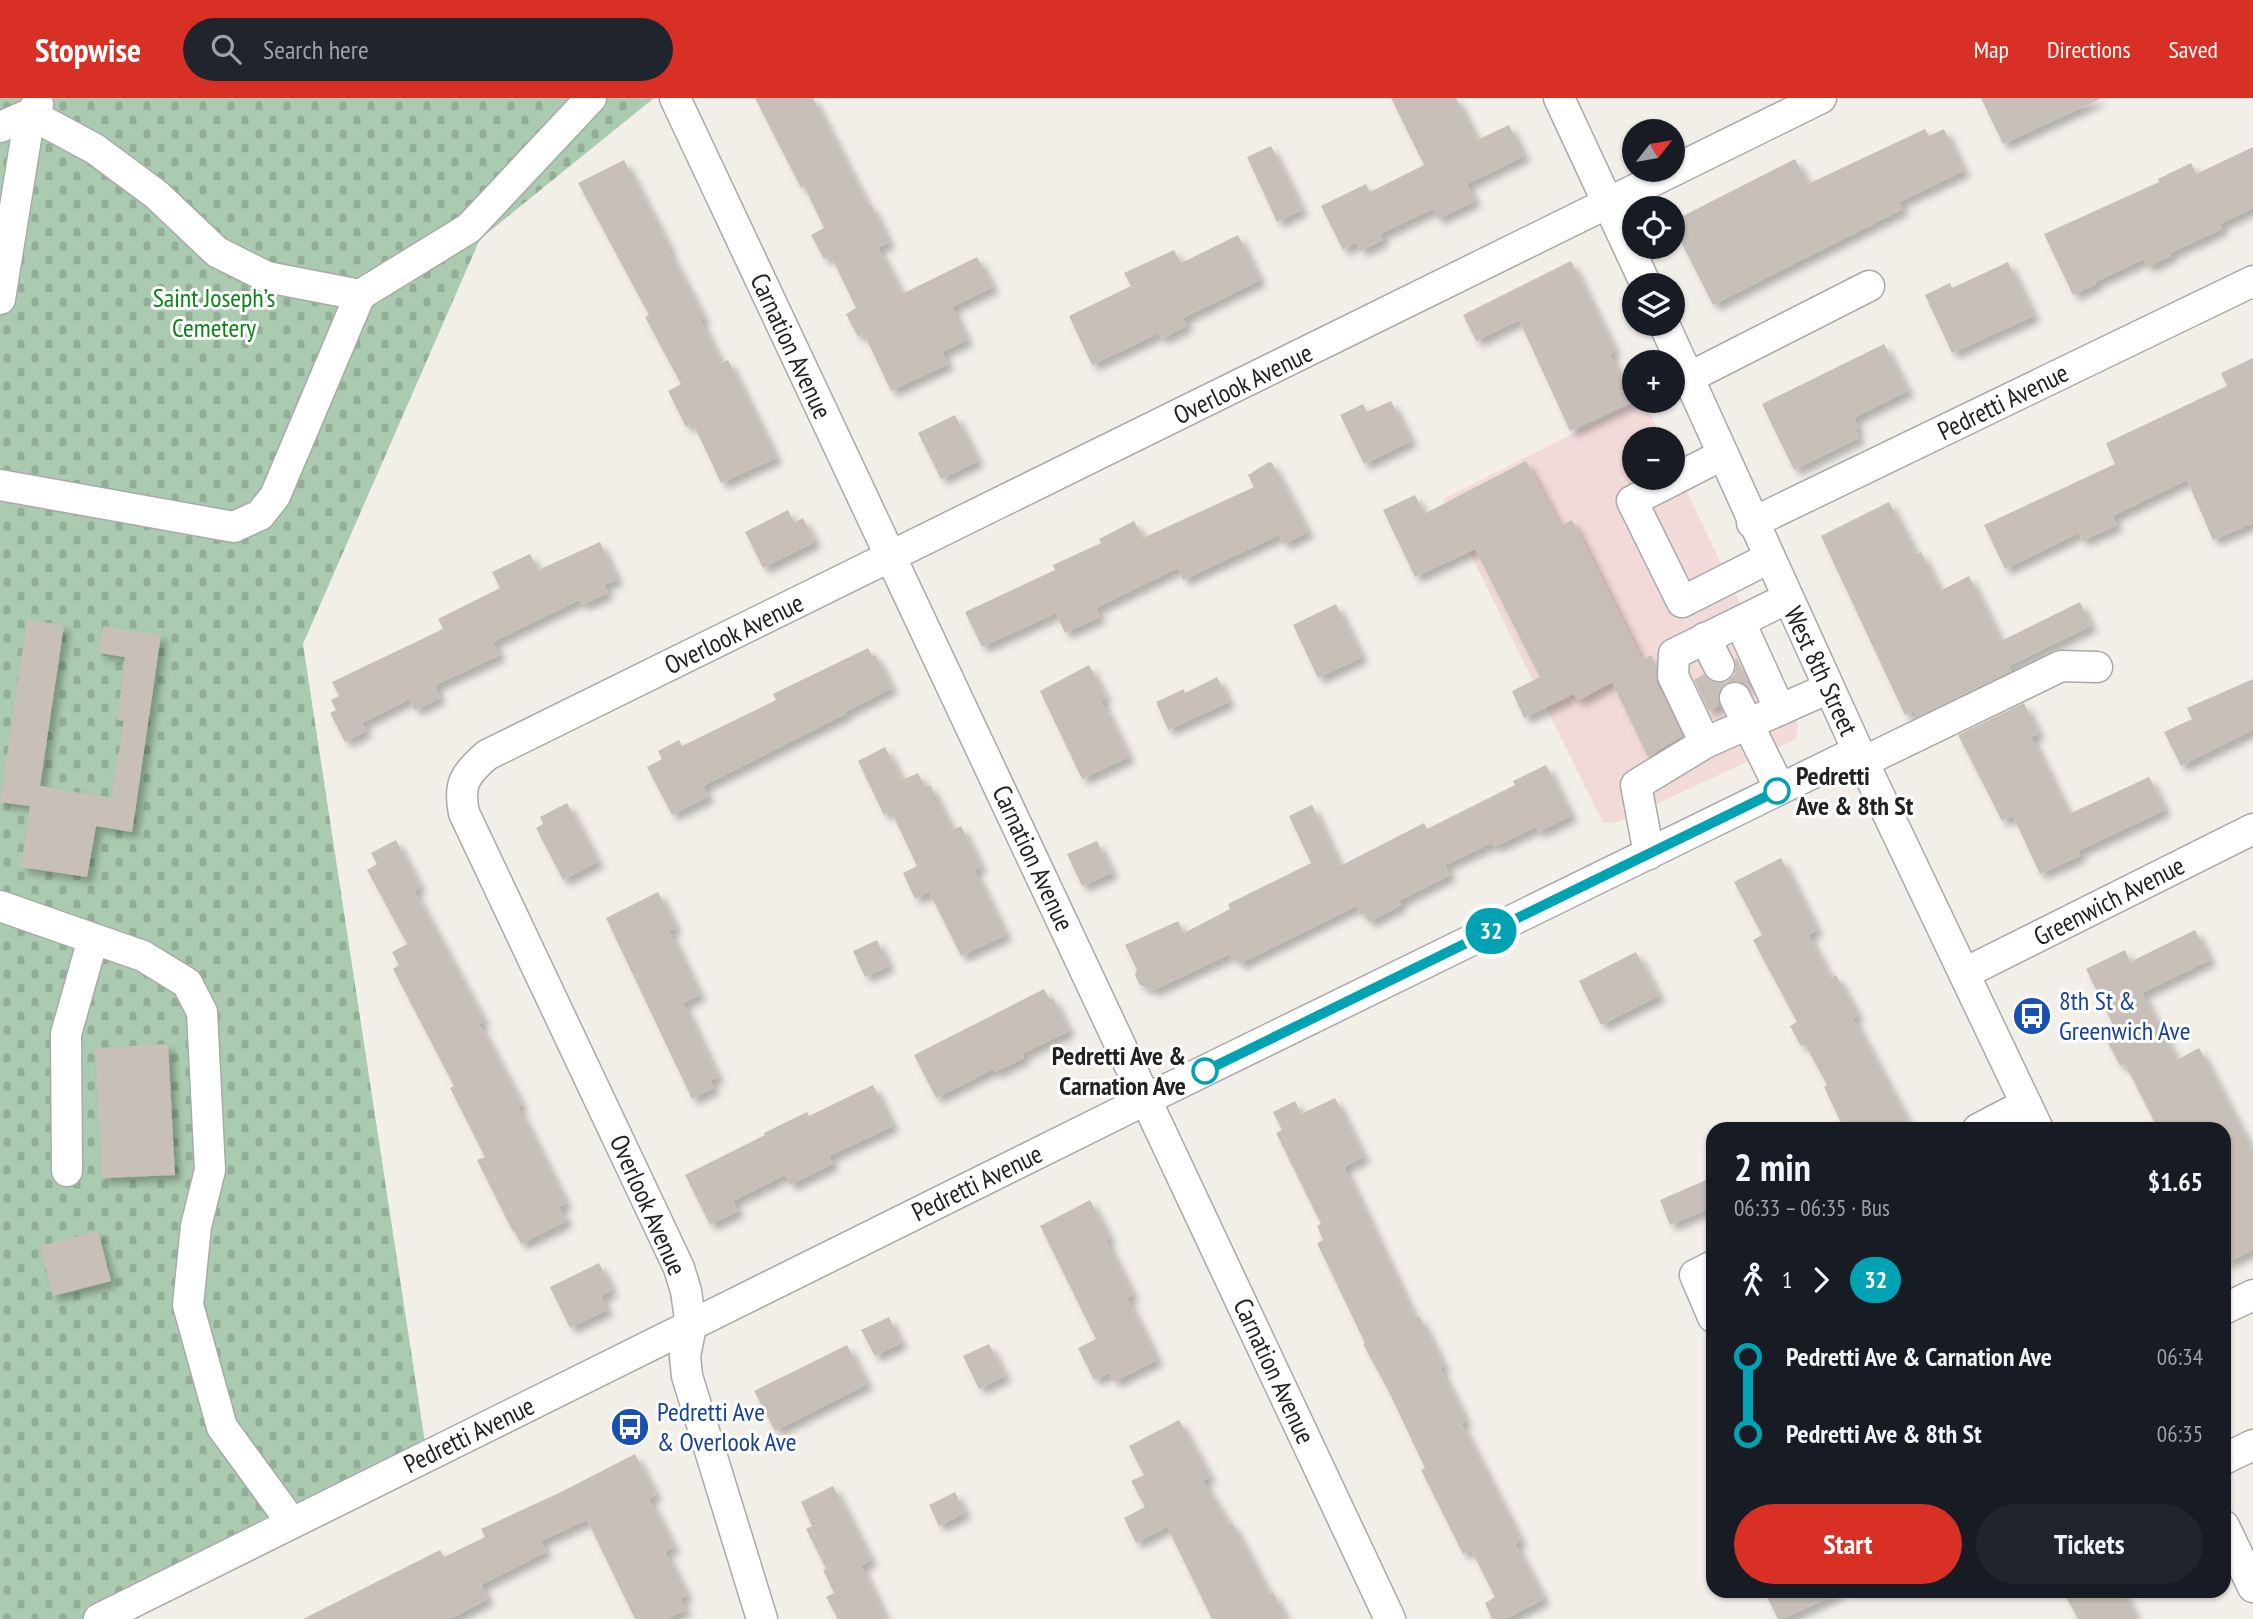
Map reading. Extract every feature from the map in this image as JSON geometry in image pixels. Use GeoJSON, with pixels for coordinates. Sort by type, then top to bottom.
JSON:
{"type":"FeatureCollection","features":[{"type":"Feature","properties":{"kind":"street"},"geometry":{"type":"LineString","coordinates":[[0,485],[234,527],[260,515],[275,496],[360,295],[469,228],[591,98]]}},
{"type":"Feature","properties":{"kind":"street","name":"Carnation Avenue"},"geometry":{"type":"LineString","coordinates":[[675,98],[1390,1619]]}},
{"type":"Feature","properties":{"kind":"street"},"geometry":{"type":"LineString","coordinates":[[1559,98],[1641,273]]}},
{"type":"Feature","properties":{"kind":"street","name":"Overlook Avenue"},"geometry":{"type":"LineString","coordinates":[[762,1619],[687,1376],[685,1356],[691,1325],[686,1291],[679,1268],[464,813],[461,798],[463,783],[470,770],[487,754],[1821,98]]}},
{"type":"Feature","properties":{"kind":"street"},"geometry":{"type":"LineString","coordinates":[[36,106],[157,195],[217,252],[267,277],[360,295]]}},
{"type":"Feature","properties":{"kind":"street"},"geometry":{"type":"LineString","coordinates":[[0,128],[36,106]]}},
{"type":"Feature","properties":{"kind":"street"},"geometry":{"type":"LineString","coordinates":[[0,299],[36,106]]}},
{"type":"Feature","properties":{"kind":"street","name":"Pedretti Avenue"},"geometry":{"type":"LineString","coordinates":[[1752,523],[2253,281]]}},
{"type":"Feature","properties":{"kind":"street"},"geometry":{"type":"LineString","coordinates":[[1688,378],[1869,286]]}},
{"type":"Feature","properties":{"kind":"street","name":"West 8th Street"},"geometry":{"type":"LineString","coordinates":[[1669,336],[1860,757],[2032,1116]]}},
{"type":"Feature","properties":{"kind":"street"},"geometry":{"type":"LineString","coordinates":[[1721,455],[1632,501],[1682,602],[1769,558]]}},
{"type":"Feature","properties":{"kind":"street"},"geometry":{"type":"LineString","coordinates":[[1705,744],[1673,676],[1674,654],[1787,598]]}},
{"type":"Feature","properties":{"kind":"street"},"geometry":{"type":"LineString","coordinates":[[1740,622],[1780,710]]}},
{"type":"Feature","properties":{"kind":"street"},"geometry":{"type":"LineString","coordinates":[[1705,638],[1719,666]]}},
{"type":"Feature","properties":{"kind":"street","name":"Pedretti Avenue"},"geometry":{"type":"LineString","coordinates":[[99,1619],[1147,1099],[1780,789],[1860,757],[2061,666],[2098,667]]}},
{"type":"Feature","properties":{"kind":"street"},"geometry":{"type":"LineString","coordinates":[[1649,854],[1636,785],[1705,744],[1829,688]]}},
{"type":"Feature","properties":{"kind":"street"},"geometry":{"type":"LineString","coordinates":[[1735,698],[1780,789]]}},
{"type":"Feature","properties":{"kind":"street","name":"Greenwich Avenue"},"geometry":{"type":"LineString","coordinates":[[1965,973],[2253,829]]}},
{"type":"Feature","properties":{"kind":"street"},"geometry":{"type":"LineString","coordinates":[[0,906],[143,956],[187,983],[202,1012],[210,1170],[196,1226],[188,1305],[222,1427],[292,1523]]}},
{"type":"Feature","properties":{"kind":"street"},"geometry":{"type":"LineString","coordinates":[[66,1171],[66,1034],[93,939]]}},
{"type":"Feature","properties":{"kind":"street"},"geometry":{"type":"LineString","coordinates":[[2007,1122],[2032,1116]]}},
{"type":"Feature","properties":{"kind":"street"},"geometry":{"type":"LineString","coordinates":[[1706,1270],[1695,1275],[1706,1301]]}},
{"type":"Feature","properties":{"kind":"street"},"geometry":{"type":"LineString","coordinates":[[2231,1305],[2253,1295]]}},
{"type":"Feature","properties":{"kind":"street"},"geometry":{"type":"LineString","coordinates":[[2231,1456],[2253,1445]]}},
{"type":"Feature","properties":{"kind":"street"},"geometry":{"type":"LineString","coordinates":[[2231,1538],[2249,1568]]}},
{"type":"Feature","properties":{"kind":"shaded area"},"geometry":{"type":"Polygon","coordinates":[[[1622,409],[1622,413],[1650,413],[1657,427],[1622,427],[1622,490],[1685,490],[1685,487],[1798,726],[1796,739],[1618,822],[1603,823],[1443,499],[1622,409]]]}},
{"type":"Feature","properties":{"kind":"green space","name":"Saint Joseph’s Cemetery"},"geometry":{"type":"Polygon","coordinates":[[[0,98],[654,98],[480,239],[303,644],[427,1456],[99,1619],[0,1619],[0,98]]]}},
{"type":"Feature","properties":{"kind":"building"},"geometry":{"type":"Polygon","coordinates":[[[755,98],[813,98],[889,242],[878,248],[902,294],[977,257],[993,287],[952,307],[967,340],[942,352],[948,364],[891,391],[864,334],[858,337],[846,314],[856,308],[831,256],[824,259],[811,235],[824,228],[755,98]]]}},
{"type":"Feature","properties":{"kind":"building"},"geometry":{"type":"Polygon","coordinates":[[[1391,98],[1456,98],[1477,140],[1509,125],[1524,156],[1467,184],[1475,201],[1438,219],[1433,209],[1380,234],[1383,240],[1360,251],[1357,242],[1343,250],[1321,206],[1366,184],[1370,192],[1424,165],[1391,98]]]}},
{"type":"Feature","properties":{"kind":"building"},"geometry":{"type":"Polygon","coordinates":[[[1981,98],[2102,98],[2003,144],[1981,98]]]}},
{"type":"Feature","properties":{"kind":"building"},"geometry":{"type":"Polygon","coordinates":[[[1925,129],[1929,136],[1944,129],[1964,171],[1899,202],[1903,209],[1713,305],[1685,250],[1685,215],[1795,159],[1808,184],[1925,129]]]}},
{"type":"Feature","properties":{"kind":"building"},"geometry":{"type":"Polygon","coordinates":[[[1271,146],[1302,210],[1277,222],[1247,157],[1271,146]]]}},
{"type":"Feature","properties":{"kind":"building"},"geometry":{"type":"Polygon","coordinates":[[[2253,147],[2253,208],[2220,224],[2222,229],[2170,253],[2171,256],[2147,267],[2144,259],[2073,295],[2044,234],[2159,182],[2158,179],[2191,163],[2196,174],[2253,147]]]}},
{"type":"Feature","properties":{"kind":"building"},"geometry":{"type":"Polygon","coordinates":[[[624,160],[704,318],[700,320],[721,363],[728,360],[776,458],[721,483],[693,423],[686,427],[668,391],[681,384],[645,317],[649,315],[578,183],[624,160]]]}},
{"type":"Feature","properties":{"kind":"building"},"geometry":{"type":"Polygon","coordinates":[[[1238,235],[1260,280],[1183,318],[1187,326],[1161,339],[1159,333],[1092,365],[1069,316],[1131,286],[1124,273],[1174,250],[1181,263],[1238,235]]]}},
{"type":"Feature","properties":{"kind":"building"},"geometry":{"type":"Polygon","coordinates":[[[1571,261],[1615,351],[1610,354],[1622,380],[1622,407],[1570,431],[1519,320],[1476,341],[1463,315],[1571,261]]]}},
{"type":"Feature","properties":{"kind":"building"},"geometry":{"type":"Polygon","coordinates":[[[2008,262],[2034,316],[1952,353],[1925,295],[1950,283],[1952,288],[2008,262]]]}},
{"type":"Feature","properties":{"kind":"building"},"geometry":{"type":"Polygon","coordinates":[[[1884,344],[1908,391],[1854,418],[1859,438],[1794,470],[1762,404],[1884,344]]]}},
{"type":"Feature","properties":{"kind":"building"},"geometry":{"type":"Polygon","coordinates":[[[2253,358],[2253,523],[2213,540],[2187,480],[2113,516],[2117,525],[2082,541],[2079,533],[2005,569],[1984,525],[2115,464],[2106,443],[2227,386],[2221,373],[2253,358]]]}},
{"type":"Feature","properties":{"kind":"building"},"geometry":{"type":"Polygon","coordinates":[[[1391,401],[1411,441],[1364,464],[1340,415],[1363,404],[1367,412],[1391,401]]]}},
{"type":"Feature","properties":{"kind":"building"},"geometry":{"type":"Polygon","coordinates":[[[955,415],[978,461],[941,479],[918,433],[955,415]]]}},
{"type":"Feature","properties":{"kind":"building"},"geometry":{"type":"Polygon","coordinates":[[[1526,461],[1560,526],[1572,520],[1642,660],[1651,655],[1656,665],[1657,684],[1682,736],[1648,757],[1612,682],[1578,701],[1574,694],[1524,718],[1512,691],[1540,677],[1475,549],[1415,577],[1383,510],[1415,495],[1424,514],[1526,461]]]}},
{"type":"Feature","properties":{"kind":"building"},"geometry":{"type":"Polygon","coordinates":[[[1269,462],[1272,463],[1308,532],[1284,544],[1279,535],[1183,580],[1178,568],[1096,608],[1100,617],[1065,633],[1056,613],[982,647],[965,612],[1055,570],[1053,565],[1101,543],[1099,539],[1134,521],[1143,538],[1254,487],[1248,475],[1269,462]]]}},
{"type":"Feature","properties":{"kind":"building"},"geometry":{"type":"Polygon","coordinates":[[[1889,502],[1916,554],[1921,552],[1940,591],[1969,576],[2001,641],[2080,602],[2091,626],[2009,666],[2011,671],[1917,717],[1914,711],[1905,715],[1821,536],[1889,502]]]}},
{"type":"Feature","properties":{"kind":"building"},"geometry":{"type":"Polygon","coordinates":[[[788,510],[794,523],[803,518],[815,542],[763,568],[745,532],[788,510]]]}},
{"type":"Feature","properties":{"kind":"building"},"geometry":{"type":"Polygon","coordinates":[[[600,542],[617,580],[604,585],[608,593],[582,605],[579,600],[493,642],[500,655],[438,684],[435,687],[440,698],[415,710],[409,699],[362,723],[366,731],[345,742],[330,713],[336,710],[331,700],[339,696],[332,682],[443,629],[438,619],[500,588],[492,572],[530,554],[538,570],[600,542]]]}},
{"type":"Feature","properties":{"kind":"building"},"geometry":{"type":"Polygon","coordinates":[[[1336,604],[1362,657],[1318,678],[1293,625],[1336,604]]]}},
{"type":"Feature","properties":{"kind":"building"},"geometry":{"type":"Polygon","coordinates":[[[27,620],[64,625],[40,786],[111,798],[124,721],[117,720],[125,657],[99,653],[103,626],[161,635],[132,832],[96,826],[87,877],[21,867],[30,806],[0,802],[27,620]]]}},
{"type":"Feature","properties":{"kind":"building"},"geometry":{"type":"Polygon","coordinates":[[[868,648],[872,656],[875,655],[892,688],[703,786],[708,797],[672,815],[647,767],[662,759],[658,751],[679,740],[682,746],[776,700],[773,694],[868,648]]]}},
{"type":"Feature","properties":{"kind":"building"},"geometry":{"type":"Polygon","coordinates":[[[1737,658],[1751,690],[1737,681],[1727,683],[1720,689],[1719,706],[1709,711],[1694,680],[1704,674],[1710,681],[1726,682],[1734,675],[1737,658]]]}},
{"type":"Feature","properties":{"kind":"building"},"geometry":{"type":"Polygon","coordinates":[[[1089,665],[1106,698],[1101,700],[1129,757],[1082,779],[1040,691],[1089,665]]]}},
{"type":"Feature","properties":{"kind":"building"},"geometry":{"type":"Polygon","coordinates":[[[1217,677],[1229,702],[1168,730],[1156,702],[1184,689],[1185,693],[1217,677]]]}},
{"type":"Feature","properties":{"kind":"building"},"geometry":{"type":"Polygon","coordinates":[[[2253,679],[2253,730],[2181,766],[2164,732],[2192,719],[2187,708],[2253,679]]]}},
{"type":"Feature","properties":{"kind":"building"},"geometry":{"type":"Polygon","coordinates":[[[2024,703],[2039,734],[2031,737],[2069,814],[2149,777],[2165,810],[2078,851],[2080,856],[2040,874],[2013,816],[2002,821],[1958,735],[2024,703]]]}},
{"type":"Feature","properties":{"kind":"building"},"geometry":{"type":"Polygon","coordinates":[[[885,747],[902,780],[918,773],[925,787],[930,785],[952,830],[961,826],[981,867],[974,870],[1006,935],[961,956],[929,892],[915,899],[903,873],[917,866],[891,811],[884,815],[858,761],[885,747]]]}},
{"type":"Feature","properties":{"kind":"building"},"geometry":{"type":"Polygon","coordinates":[[[1546,765],[1571,816],[1538,832],[1536,827],[1494,847],[1492,843],[1445,865],[1450,875],[1399,901],[1401,905],[1369,922],[1356,906],[1239,964],[1236,957],[1232,959],[1230,954],[1154,990],[1140,985],[1135,975],[1137,970],[1125,945],[1178,921],[1184,933],[1230,909],[1228,904],[1311,863],[1289,816],[1312,805],[1340,866],[1424,823],[1427,829],[1515,785],[1513,781],[1546,765]]]}},
{"type":"Feature","properties":{"kind":"building"},"geometry":{"type":"Polygon","coordinates":[[[567,803],[598,862],[563,880],[536,828],[543,824],[540,817],[567,803]]]}},
{"type":"Feature","properties":{"kind":"building"},"geometry":{"type":"Polygon","coordinates":[[[396,840],[420,887],[414,891],[484,1021],[479,1024],[522,1105],[518,1107],[566,1203],[559,1207],[567,1221],[521,1244],[477,1160],[485,1157],[450,1088],[454,1086],[393,969],[399,965],[392,952],[407,944],[367,870],[377,864],[371,853],[396,840]]]}},
{"type":"Feature","properties":{"kind":"building"},"geometry":{"type":"Polygon","coordinates":[[[1097,841],[1112,873],[1082,886],[1067,854],[1097,841]]]}},
{"type":"Feature","properties":{"kind":"building"},"geometry":{"type":"Polygon","coordinates":[[[1781,858],[1817,930],[1808,935],[1831,978],[1836,975],[1858,1015],[1853,1018],[1908,1122],[1841,1122],[1824,1087],[1827,1085],[1805,1044],[1801,1046],[1790,1026],[1797,1022],[1753,940],[1762,935],[1734,882],[1781,858]]]}},
{"type":"Feature","properties":{"kind":"building"},"geometry":{"type":"Polygon","coordinates":[[[658,892],[676,928],[669,931],[700,995],[683,1003],[718,1077],[710,1081],[714,1088],[692,1099],[606,918],[658,892]]]}},
{"type":"Feature","properties":{"kind":"building"},"geometry":{"type":"Polygon","coordinates":[[[2195,930],[2210,960],[2142,993],[2177,1060],[2199,1048],[2253,1152],[2253,1250],[2231,1261],[2231,1122],[2154,1122],[2125,1064],[2120,1066],[2102,1031],[2113,1025],[2086,969],[2125,950],[2130,962],[2195,930]]]}},
{"type":"Feature","properties":{"kind":"building"},"geometry":{"type":"Polygon","coordinates":[[[877,940],[889,966],[865,977],[853,951],[877,940]]]}},
{"type":"Feature","properties":{"kind":"building"},"geometry":{"type":"Polygon","coordinates":[[[1636,952],[1659,996],[1601,1025],[1579,981],[1636,952]]]}},
{"type":"Feature","properties":{"kind":"building"},"geometry":{"type":"Polygon","coordinates":[[[1044,989],[1050,1000],[1053,998],[1069,1031],[1022,1054],[1024,1058],[995,1072],[993,1069],[936,1098],[914,1055],[1044,989]]]}},
{"type":"Feature","properties":{"kind":"building"},"geometry":{"type":"Polygon","coordinates":[[[168,1044],[175,1175],[102,1178],[95,1048],[168,1044]]]}},
{"type":"Feature","properties":{"kind":"building"},"geometry":{"type":"Polygon","coordinates":[[[873,1085],[893,1126],[829,1156],[833,1164],[790,1185],[785,1175],[733,1201],[738,1211],[710,1225],[685,1175],[807,1112],[809,1116],[873,1085]]]}},
{"type":"Feature","properties":{"kind":"building"},"geometry":{"type":"Polygon","coordinates":[[[1335,1098],[1364,1157],[1344,1167],[1415,1318],[1419,1316],[1444,1366],[1440,1368],[1466,1421],[1461,1423],[1521,1541],[1515,1544],[1544,1599],[1506,1619],[1492,1619],[1485,1603],[1495,1597],[1471,1550],[1463,1554],[1421,1470],[1425,1468],[1363,1344],[1365,1343],[1317,1243],[1323,1240],[1317,1226],[1321,1224],[1276,1133],[1282,1130],[1273,1112],[1295,1101],[1301,1114],[1335,1098]]]}},
{"type":"Feature","properties":{"kind":"building"},"geometry":{"type":"Polygon","coordinates":[[[1706,1180],[1706,1210],[1670,1225],[1660,1200],[1706,1180]]]}},
{"type":"Feature","properties":{"kind":"building"},"geometry":{"type":"Polygon","coordinates":[[[1090,1200],[1110,1239],[1106,1241],[1133,1295],[1127,1298],[1157,1360],[1114,1382],[1110,1373],[1094,1380],[1078,1348],[1096,1339],[1040,1226],[1090,1200]]]}},
{"type":"Feature","properties":{"kind":"building"},"geometry":{"type":"Polygon","coordinates":[[[98,1231],[111,1281],[53,1296],[40,1246],[98,1231]]]}},
{"type":"Feature","properties":{"kind":"building"},"geometry":{"type":"Polygon","coordinates":[[[599,1263],[612,1290],[601,1296],[607,1310],[570,1328],[550,1287],[599,1263]]]}},
{"type":"Feature","properties":{"kind":"building"},"geometry":{"type":"Polygon","coordinates":[[[889,1317],[901,1343],[875,1356],[861,1330],[889,1317]]]}},
{"type":"Feature","properties":{"kind":"building"},"geometry":{"type":"Polygon","coordinates":[[[989,1344],[1005,1376],[979,1389],[963,1356],[989,1344]]]}},
{"type":"Feature","properties":{"kind":"building"},"geometry":{"type":"Polygon","coordinates":[[[847,1345],[867,1384],[775,1431],[754,1391],[847,1345]]]}},
{"type":"Feature","properties":{"kind":"building"},"geometry":{"type":"Polygon","coordinates":[[[1179,1420],[1210,1477],[1203,1481],[1229,1524],[1232,1523],[1269,1594],[1273,1592],[1286,1619],[1212,1619],[1167,1527],[1136,1543],[1124,1518],[1145,1507],[1131,1481],[1144,1475],[1129,1446],[1179,1420]]]}},
{"type":"Feature","properties":{"kind":"building"},"geometry":{"type":"Polygon","coordinates":[[[635,1454],[656,1495],[649,1499],[674,1547],[665,1552],[687,1595],[680,1599],[686,1610],[666,1619],[635,1619],[587,1520],[541,1541],[546,1552],[481,1585],[488,1599],[450,1619],[303,1619],[440,1550],[444,1557],[485,1537],[481,1529],[635,1454]]]}},
{"type":"Feature","properties":{"kind":"building"},"geometry":{"type":"Polygon","coordinates":[[[833,1486],[871,1560],[861,1566],[886,1619],[838,1619],[826,1597],[834,1593],[823,1570],[826,1569],[806,1529],[812,1526],[801,1502],[833,1486]]]}},
{"type":"Feature","properties":{"kind":"building"},"geometry":{"type":"Polygon","coordinates":[[[955,1492],[965,1513],[939,1526],[929,1505],[955,1492]]]}},
{"type":"Feature","properties":{"kind":"building"},"geometry":{"type":"Polygon","coordinates":[[[1768,1598],[1828,1598],[1783,1619],[1778,1619],[1768,1598]]]}},
{"type":"Feature","properties":{"kind":"building"},"geometry":{"type":"Polygon","coordinates":[[[2067,1598],[2126,1598],[2137,1619],[2078,1619],[2067,1598]]]}},
{"type":"Feature","properties":{"kind":"bus line","name":"32"},"geometry":{"type":"LineString","coordinates":[[1205,1071],[1777,791]]}},
{"type":"Feature","properties":{"kind":"place","name":"Pedretti Ave & 8th St"},"geometry":{"type":"Point","coordinates":[1777,791]}},
{"type":"Feature","properties":{"kind":"place","name":"8th St & Greenwich Ave"},"geometry":{"type":"Point","coordinates":[2032,1016]}},
{"type":"Feature","properties":{"kind":"place","name":"Pedretti Ave & Carnation Ave"},"geometry":{"type":"Point","coordinates":[1205,1071]}},
{"type":"Feature","properties":{"kind":"place","name":"Pedretti Ave & Overlook Ave"},"geometry":{"type":"Point","coordinates":[630,1427]}}]}
